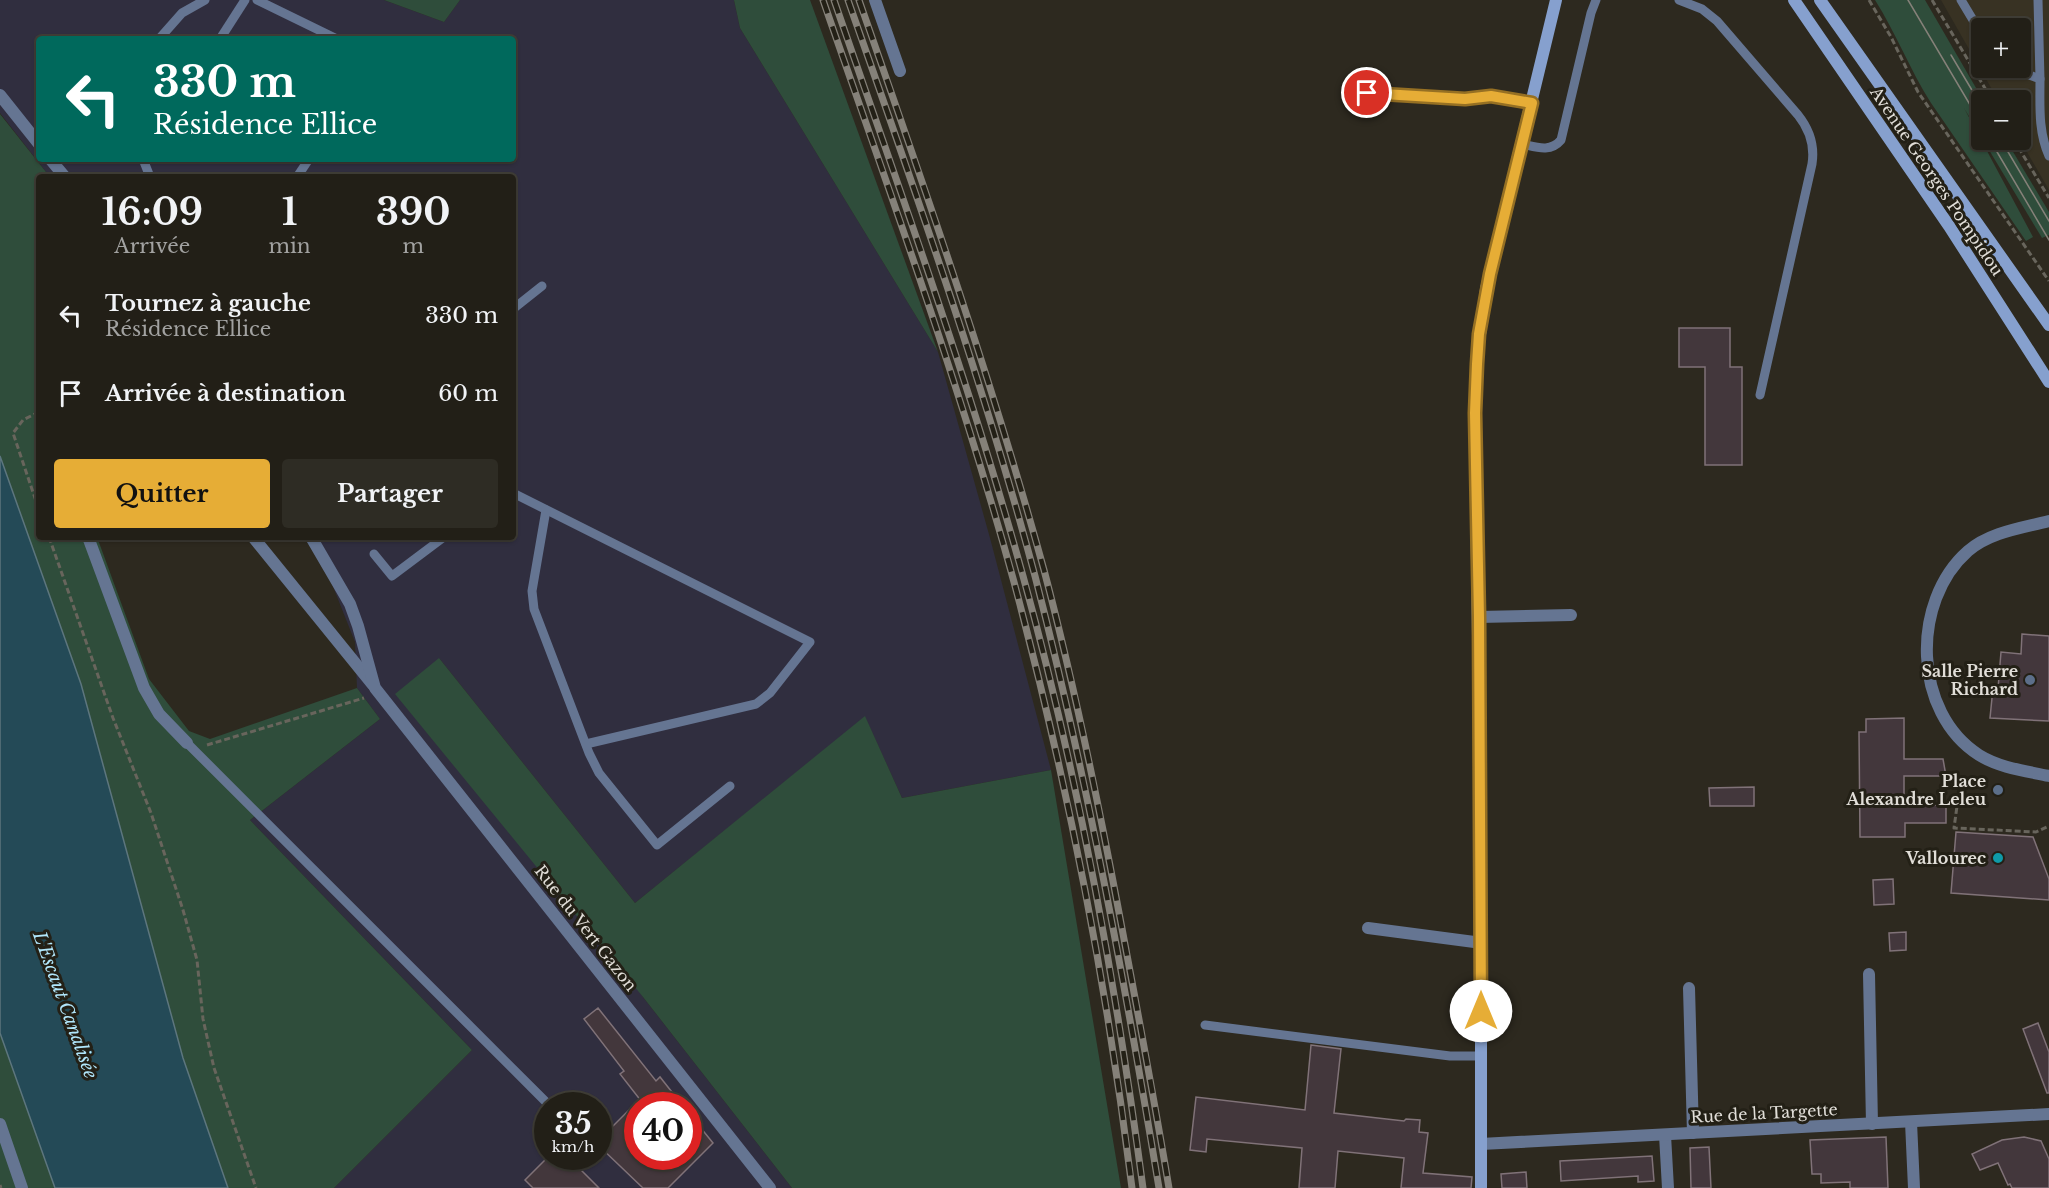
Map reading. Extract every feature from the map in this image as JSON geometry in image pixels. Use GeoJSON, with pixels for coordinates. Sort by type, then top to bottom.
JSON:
{"type":"FeatureCollection","features":[{"type":"Feature","properties":{"kind":"street"},"geometry":{"type":"LineString","coordinates":[[875,0],[900,71]]}},
{"type":"Feature","properties":{"kind":"street"},"geometry":{"type":"LineString","coordinates":[[1481,1188],[1482,943],[1475,413],[1478,350],[1490,274],[1556,0]]}},
{"type":"Feature","properties":{"kind":"street","name":"Avenue Georges Pompidou"},"geometry":{"type":"LineString","coordinates":[[1794,0],[1949,226],[2049,382]]}},
{"type":"Feature","properties":{"kind":"street","name":"Avenue Georges Pompidou"},"geometry":{"type":"LineString","coordinates":[[1820,0],[2049,325]]}},
{"type":"Feature","properties":{"kind":"street"},"geometry":{"type":"LineString","coordinates":[[0,95],[36,140]]}},
{"type":"Feature","properties":{"kind":"street"},"geometry":{"type":"LineString","coordinates":[[53,162],[63,174]]}},
{"type":"Feature","properties":{"kind":"street"},"geometry":{"type":"LineString","coordinates":[[2049,521],[1995,536],[1968,551],[1954,567],[1936,601],[1928,640],[1928,677],[1934,698],[1947,723],[1969,748],[1991,762],[2049,776]]}},
{"type":"Feature","properties":{"kind":"street"},"geometry":{"type":"LineString","coordinates":[[89,540],[144,688],[159,714],[187,743]]}},
{"type":"Feature","properties":{"kind":"street","name":"Rue du Vert Gazon"},"geometry":{"type":"LineString","coordinates":[[255,540],[770,1188]]}},
{"type":"Feature","properties":{"kind":"street","name":"Rue du Vert Gazon"},"geometry":{"type":"LineString","coordinates":[[313,540],[350,604],[379,693]]}},
{"type":"Feature","properties":{"kind":"street"},"geometry":{"type":"LineString","coordinates":[[1479,617],[1570,615]]}},
{"type":"Feature","properties":{"kind":"street"},"geometry":{"type":"LineString","coordinates":[[1368,928],[1482,943]]}},
{"type":"Feature","properties":{"kind":"street"},"geometry":{"type":"LineString","coordinates":[[1869,974],[1872,1124]]}},
{"type":"Feature","properties":{"kind":"street"},"geometry":{"type":"LineString","coordinates":[[1689,988],[1693,1133]]}},
{"type":"Feature","properties":{"kind":"street","name":"Rue de la Targette"},"geometry":{"type":"LineString","coordinates":[[1481,1144],[2049,1114]]}},
{"type":"Feature","properties":{"kind":"street"},"geometry":{"type":"LineString","coordinates":[[1911,1122],[1914,1188]]}},
{"type":"Feature","properties":{"kind":"street"},"geometry":{"type":"LineString","coordinates":[[0,1124],[22,1188]]}},
{"type":"Feature","properties":{"kind":"street"},"geometry":{"type":"LineString","coordinates":[[1665,1135],[1668,1188]]}},
{"type":"Feature","properties":{"kind":"lane"},"geometry":{"type":"LineString","coordinates":[[162,36],[182,13],[205,0]]}},
{"type":"Feature","properties":{"kind":"lane"},"geometry":{"type":"LineString","coordinates":[[222,36],[245,0]]}},
{"type":"Feature","properties":{"kind":"lane"},"geometry":{"type":"LineString","coordinates":[[257,0],[332,36]]}},
{"type":"Feature","properties":{"kind":"lane"},"geometry":{"type":"LineString","coordinates":[[1521,144],[1548,148],[1561,140],[1596,0]]}},
{"type":"Feature","properties":{"kind":"lane"},"geometry":{"type":"LineString","coordinates":[[1680,0],[1702,9],[1717,21],[1798,115],[1814,147],[1760,395]]}},
{"type":"Feature","properties":{"kind":"lane"},"geometry":{"type":"LineString","coordinates":[[1961,0],[1972,18]]}},
{"type":"Feature","properties":{"kind":"lane"},"geometry":{"type":"LineString","coordinates":[[2038,0],[2040,123],[2048,150]]}},
{"type":"Feature","properties":{"kind":"lane"},"geometry":{"type":"LineString","coordinates":[[2031,76],[2040,79]]}},
{"type":"Feature","properties":{"kind":"lane"},"geometry":{"type":"LineString","coordinates":[[1367,93],[1465,99],[1491,96],[1532,103]]}},
{"type":"Feature","properties":{"kind":"lane"},"geometry":{"type":"LineString","coordinates":[[516,307],[542,286]]}},
{"type":"Feature","properties":{"kind":"lane"},"geometry":{"type":"LineString","coordinates":[[516,495],[810,642],[770,693],[756,704],[586,744]]}},
{"type":"Feature","properties":{"kind":"lane"},"geometry":{"type":"LineString","coordinates":[[546,510],[532,591],[534,609],[586,744],[604,781],[657,845],[730,786]]}},
{"type":"Feature","properties":{"kind":"lane"},"geometry":{"type":"LineString","coordinates":[[374,554],[392,576],[440,540]]}},
{"type":"Feature","properties":{"kind":"lane"},"geometry":{"type":"LineString","coordinates":[[187,743],[536,1092]]}},
{"type":"Feature","properties":{"kind":"lane"},"geometry":{"type":"LineString","coordinates":[[1206,1025],[1450,1056],[1481,1056]]}},
{"type":"Feature","properties":{"kind":"path"},"geometry":{"type":"LineString","coordinates":[[1869,0],[1924,102],[2049,280]]}},
{"type":"Feature","properties":{"kind":"path"},"geometry":{"type":"LineString","coordinates":[[1932,0],[1986,90]]}},
{"type":"Feature","properties":{"kind":"path"},"geometry":{"type":"LineString","coordinates":[[2020,150],[2049,198]]}},
{"type":"Feature","properties":{"kind":"path"},"geometry":{"type":"LineString","coordinates":[[36,414],[23,420],[13,433],[36,501]]}},
{"type":"Feature","properties":{"kind":"path"},"geometry":{"type":"LineString","coordinates":[[50,540],[112,718],[151,813],[183,909],[197,960],[203,1019],[214,1068],[256,1188]]}},
{"type":"Feature","properties":{"kind":"path"},"geometry":{"type":"LineString","coordinates":[[187,743],[206,745],[379,693]]}},
{"type":"Feature","properties":{"kind":"path"},"geometry":{"type":"LineString","coordinates":[[1958,799],[1954,828],[2036,832],[2049,826]]}},
{"type":"Feature","properties":{"kind":"shaded area"},"geometry":{"type":"Polygon","coordinates":[[[0,0],[384,0],[444,22],[460,0],[734,0],[740,28],[938,352],[1051,770],[902,798],[865,717],[635,903],[439,658],[643,997],[792,1188],[334,1188],[472,1050],[250,820],[380,719],[357,688],[355,642],[330,579],[308,540],[516,540],[516,174],[48,174],[38,162],[516,162],[516,36],[36,36],[36,159],[0,113],[0,0]]]}},
{"type":"Feature","properties":{"kind":"shaded area"},"geometry":{"type":"Polygon","coordinates":[[[1941,0],[2049,0],[2049,190],[2026,150],[2031,150],[2031,90],[1992,90],[1985,78],[2031,78],[2031,18],[1971,18],[1971,53],[1941,0]]]}},
{"type":"Feature","properties":{"kind":"green space"},"geometry":{"type":"Polygon","coordinates":[[[384,0],[460,0],[444,22],[384,0]]]}},
{"type":"Feature","properties":{"kind":"green space"},"geometry":{"type":"Polygon","coordinates":[[[734,0],[810,0],[938,352],[740,28],[734,0]]]}},
{"type":"Feature","properties":{"kind":"green space"},"geometry":{"type":"Polygon","coordinates":[[[1875,0],[1925,0],[1977,90],[1971,90],[1971,120],[1964,108],[1971,121],[1971,150],[1986,150],[2033,237],[2026,241],[1931,103],[1875,0]]]}},
{"type":"Feature","properties":{"kind":"green space"},"geometry":{"type":"Polygon","coordinates":[[[0,114],[48,174],[36,174],[36,540],[98,540],[149,679],[189,731],[210,739],[357,688],[380,719],[250,820],[472,1050],[334,1188],[228,1188],[183,1058],[81,684],[0,456],[0,114]]]}},
{"type":"Feature","properties":{"kind":"green space"},"geometry":{"type":"Polygon","coordinates":[[[1989,150],[2012,150],[2049,212],[2049,235],[2042,238],[1989,150]]]}},
{"type":"Feature","properties":{"kind":"green space"},"geometry":{"type":"Polygon","coordinates":[[[439,658],[635,903],[865,716],[902,798],[1051,770],[1121,1188],[792,1188],[643,997],[395,694],[439,658]]]}},
{"type":"Feature","properties":{"kind":"green space"},"geometry":{"type":"Polygon","coordinates":[[[0,1033],[55,1188],[0,1188],[0,1033]]]}},
{"type":"Feature","properties":{"kind":"water","name":"L'Escaut Canalisée"},"geometry":{"type":"Polygon","coordinates":[[[0,456],[81,684],[183,1058],[228,1188],[55,1188],[0,1033],[0,456]]]}},
{"type":"Feature","properties":{"kind":"building"},"geometry":{"type":"Polygon","coordinates":[[[1679,328],[1730,328],[1730,367],[1742,367],[1742,465],[1705,465],[1705,367],[1679,367],[1679,328]]]}},
{"type":"Feature","properties":{"kind":"building","name":"Salle Pierre Richard"},"geometry":{"type":"Polygon","coordinates":[[[2022,634],[2049,636],[2049,721],[1990,718],[1993,688],[1998,689],[2001,652],[2021,654],[2022,634]]]}},
{"type":"Feature","properties":{"kind":"building"},"geometry":{"type":"Polygon","coordinates":[[[1904,718],[1904,759],[1943,759],[1946,776],[1904,776],[1904,806],[1946,805],[1946,823],[1905,823],[1905,837],[1860,837],[1859,732],[1866,732],[1866,719],[1904,718]]]}},
{"type":"Feature","properties":{"kind":"building"},"geometry":{"type":"Polygon","coordinates":[[[1754,787],[1754,806],[1710,806],[1709,788],[1754,787]]]}},
{"type":"Feature","properties":{"kind":"building","name":"Vallourec"},"geometry":{"type":"Polygon","coordinates":[[[1956,832],[2033,837],[2049,879],[2049,900],[1951,893],[1956,832]]]}},
{"type":"Feature","properties":{"kind":"building"},"geometry":{"type":"Polygon","coordinates":[[[1893,879],[1894,904],[1874,905],[1873,880],[1893,879]]]}},
{"type":"Feature","properties":{"kind":"building"},"geometry":{"type":"Polygon","coordinates":[[[1906,932],[1906,950],[1890,951],[1889,933],[1906,932]]]}},
{"type":"Feature","properties":{"kind":"building"},"geometry":{"type":"Polygon","coordinates":[[[598,1008],[656,1081],[660,1077],[672,1092],[634,1092],[620,1074],[624,1071],[584,1019],[598,1008]]]}},
{"type":"Feature","properties":{"kind":"building"},"geometry":{"type":"Polygon","coordinates":[[[2038,1023],[2049,1052],[2049,1093],[2047,1093],[2023,1029],[2038,1023]]]}},
{"type":"Feature","properties":{"kind":"building"},"geometry":{"type":"Polygon","coordinates":[[[1311,1045],[1341,1049],[1334,1113],[1404,1121],[1406,1119],[1420,1120],[1419,1132],[1428,1133],[1423,1173],[1472,1177],[1471,1188],[1401,1188],[1404,1158],[1338,1151],[1335,1188],[1299,1188],[1302,1148],[1207,1139],[1206,1152],[1190,1150],[1196,1097],[1305,1110],[1311,1045]]]}},
{"type":"Feature","properties":{"kind":"building"},"geometry":{"type":"Polygon","coordinates":[[[624,1115],[624,1170],[612,1158],[612,1127],[624,1115]]]}},
{"type":"Feature","properties":{"kind":"building"},"geometry":{"type":"Polygon","coordinates":[[[702,1129],[713,1143],[702,1154],[702,1129]]]}},
{"type":"Feature","properties":{"kind":"building"},"geometry":{"type":"Polygon","coordinates":[[[1886,1137],[1888,1188],[1850,1188],[1850,1182],[1821,1183],[1821,1174],[1812,1174],[1810,1140],[1886,1137]]]}},
{"type":"Feature","properties":{"kind":"building"},"geometry":{"type":"Polygon","coordinates":[[[2024,1137],[2041,1141],[2049,1159],[2049,1188],[2012,1188],[2010,1184],[2008,1185],[1998,1163],[1980,1170],[1972,1154],[2002,1140],[2024,1137]]]}},
{"type":"Feature","properties":{"kind":"building"},"geometry":{"type":"Polygon","coordinates":[[[1709,1147],[1711,1188],[1691,1188],[1690,1148],[1709,1147]]]}},
{"type":"Feature","properties":{"kind":"building"},"geometry":{"type":"Polygon","coordinates":[[[1652,1156],[1654,1181],[1638,1182],[1638,1176],[1561,1181],[1560,1161],[1652,1156]]]}},
{"type":"Feature","properties":{"kind":"building"},"geometry":{"type":"Polygon","coordinates":[[[535,1170],[581,1170],[599,1188],[533,1188],[525,1180],[535,1170]]]}},
{"type":"Feature","properties":{"kind":"building"},"geometry":{"type":"Polygon","coordinates":[[[624,1170],[686,1170],[668,1188],[643,1188],[624,1170]]]}},
{"type":"Feature","properties":{"kind":"building"},"geometry":{"type":"Polygon","coordinates":[[[1526,1172],[1527,1188],[1502,1188],[1501,1174],[1526,1172]]]}},
{"type":"Feature","properties":{"kind":"tram line"},"geometry":{"type":"LineString","coordinates":[[1908,0],[1971,106]]}},
{"type":"Feature","properties":{"kind":"tram line"},"geometry":{"type":"LineString","coordinates":[[1951,55],[1972,90]]}},
{"type":"Feature","properties":{"kind":"tram line"},"geometry":{"type":"LineString","coordinates":[[1996,150],[2049,240]]}},
{"type":"Feature","properties":{"kind":"tram line"},"geometry":{"type":"LineString","coordinates":[[2007,150],[2049,221]]}},
{"type":"Feature","properties":{"kind":"railway"},"geometry":{"type":"LineString","coordinates":[[823,0],[948,362],[1014,582],[1051,732],[1084,883],[1110,1035],[1132,1188]]}},
{"type":"Feature","properties":{"kind":"railway"},"geometry":{"type":"LineString","coordinates":[[834,0],[957,358],[1002,503],[1043,651],[1094,880],[1121,1034],[1143,1188]]}},
{"type":"Feature","properties":{"kind":"railway"},"geometry":{"type":"LineString","coordinates":[[848,0],[971,358],[1035,576],[1072,728],[1104,880],[1159,1188]]}},
{"type":"Feature","properties":{"kind":"railway"},"geometry":{"type":"LineString","coordinates":[[859,0],[980,355],[1024,498],[1055,611],[1101,819],[1169,1188]]}},
{"type":"Feature","properties":{"kind":"place","name":"Salle Pierre Richard"},"geometry":{"type":"Point","coordinates":[2030,680]}},
{"type":"Feature","properties":{"kind":"place","name":"Place Alexandre Leleu"},"geometry":{"type":"Point","coordinates":[1998,790]}},
{"type":"Feature","properties":{"kind":"place","name":"Vallourec"},"geometry":{"type":"Point","coordinates":[1998,858]}},
{"type":"Feature","properties":{"kind":"route"},"geometry":{"type":"LineString","coordinates":[[1367,93],[1465,99],[1500,96],[1532,103],[1490,274],[1479,334],[1477,364],[1475,413],[1482,859],[1481,1011]]}}]}
